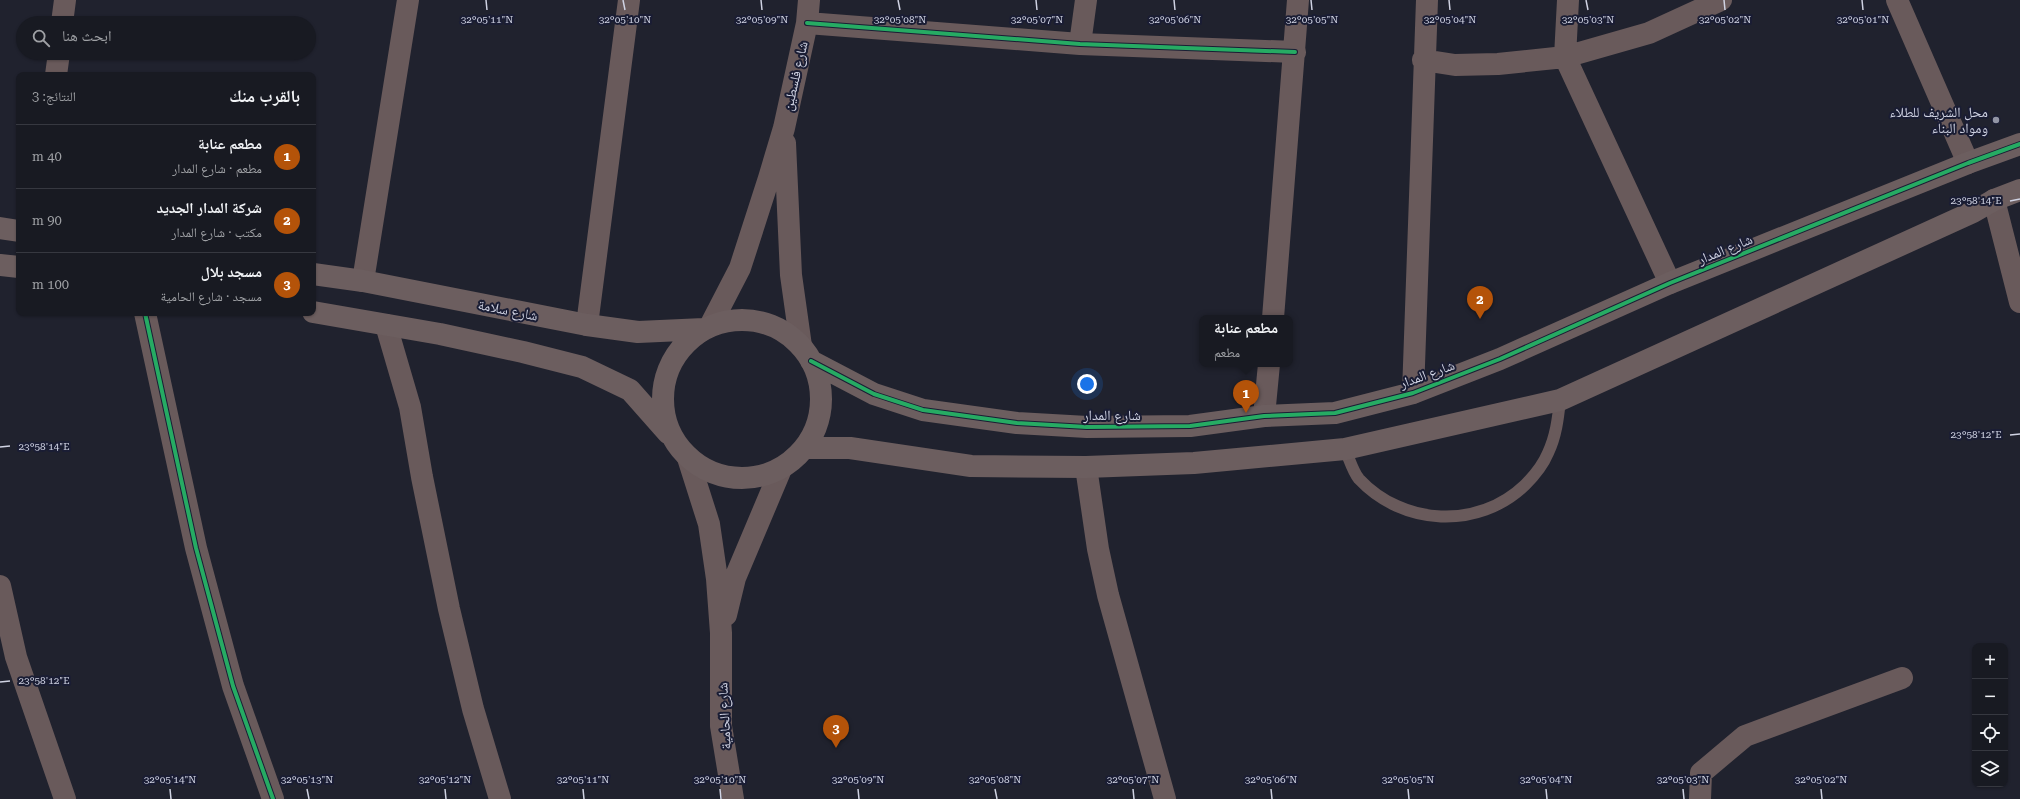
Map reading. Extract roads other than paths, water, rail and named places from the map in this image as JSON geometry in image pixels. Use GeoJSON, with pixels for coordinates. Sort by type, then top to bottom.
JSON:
{"type":"FeatureCollection","features":[{"type":"Feature","properties":{"kind":"street"},"geometry":{"type":"LineString","coordinates":[[63,16],[65,0]]}},
{"type":"Feature","properties":{"kind":"street"},"geometry":{"type":"LineString","coordinates":[[363,281],[408,0]]}},
{"type":"Feature","properties":{"kind":"street"},"geometry":{"type":"LineString","coordinates":[[588,325],[629,0]]}},
{"type":"Feature","properties":{"kind":"street","name":"شارع فلسطين"},"geometry":{"type":"LineString","coordinates":[[784,128],[807,23],[810,0]]}},
{"type":"Feature","properties":{"kind":"street"},"geometry":{"type":"LineString","coordinates":[[1080,44],[1086,0]]}},
{"type":"Feature","properties":{"kind":"street"},"geometry":{"type":"LineString","coordinates":[[1273,315],[1298,0]]}},
{"type":"Feature","properties":{"kind":"street"},"geometry":{"type":"LineString","coordinates":[[1412,393],[1423,60],[1427,0]]}},
{"type":"Feature","properties":{"kind":"street"},"geometry":{"type":"LineString","coordinates":[[1568,0],[1565,57],[1670,283]]}},
{"type":"Feature","properties":{"kind":"street"},"geometry":{"type":"LineString","coordinates":[[1423,60],[1455,65],[1498,64],[1565,57],[1649,33],[1721,0]]}},
{"type":"Feature","properties":{"kind":"street"},"geometry":{"type":"LineString","coordinates":[[1897,0],[1968,163]]}},
{"type":"Feature","properties":{"kind":"street"},"geometry":{"type":"LineString","coordinates":[[807,23],[1080,44],[1295,52]]}},
{"type":"Feature","properties":{"kind":"street"},"geometry":{"type":"LineString","coordinates":[[56,72],[58,60]]}},
{"type":"Feature","properties":{"kind":"street"},"geometry":{"type":"LineString","coordinates":[[673,438],[664,415],[663,390],[670,365],[684,345],[707,328],[740,268],[784,128]]}},
{"type":"Feature","properties":{"kind":"street"},"geometry":{"type":"LineString","coordinates":[[688,458],[716,475],[749,479],[780,469],[805,448],[816,428],[821,406],[819,382],[806,354],[791,275],[784,128]]}},
{"type":"Feature","properties":{"kind":"street","name":"شارع المدار"},"geometry":{"type":"LineString","coordinates":[[707,328],[729,321],[749,320],[768,324],[786,333],[806,354],[874,394],[923,410],[976,419],[1087,427],[1190,426],[1264,416],[1335,413],[1412,393],[1500,359],[1670,283],[1968,163],[2020,144]]}},
{"type":"Feature","properties":{"kind":"street"},"geometry":{"type":"LineString","coordinates":[[805,448],[850,448],[971,466],[1086,467],[1194,464],[1345,449],[1560,400],[1973,212],[1994,200],[2020,190]]}},
{"type":"Feature","properties":{"kind":"street"},"geometry":{"type":"LineString","coordinates":[[1994,200],[2020,302]]}},
{"type":"Feature","properties":{"kind":"street"},"geometry":{"type":"LineString","coordinates":[[0,228],[16,231]]}},
{"type":"Feature","properties":{"kind":"street"},"geometry":{"type":"LineString","coordinates":[[0,265],[16,268]]}},
{"type":"Feature","properties":{"kind":"street","name":"شارع سلامة"},"geometry":{"type":"LineString","coordinates":[[316,274],[363,281],[588,325],[638,332],[707,328]]}},
{"type":"Feature","properties":{"kind":"street"},"geometry":{"type":"LineString","coordinates":[[316,313],[523,352],[582,367],[630,390],[673,438],[688,458],[709,524],[717,579],[721,633]]}},
{"type":"Feature","properties":{"kind":"street"},"geometry":{"type":"LineString","coordinates":[[146,316],[196,548],[233,686],[273,799]]}},
{"type":"Feature","properties":{"kind":"street"},"geometry":{"type":"LineString","coordinates":[[386,325],[410,407],[422,477],[449,609],[473,709],[500,799]]}},
{"type":"Feature","properties":{"kind":"street"},"geometry":{"type":"LineString","coordinates":[[1264,416],[1269,367]]}},
{"type":"Feature","properties":{"kind":"street"},"geometry":{"type":"LineString","coordinates":[[1086,467],[1098,549],[1108,595],[1166,799]]}},
{"type":"Feature","properties":{"kind":"street"},"geometry":{"type":"LineString","coordinates":[[721,633],[734,578],[780,469]]}},
{"type":"Feature","properties":{"kind":"street"},"geometry":{"type":"LineString","coordinates":[[0,586],[8,659],[65,799]]}},
{"type":"Feature","properties":{"kind":"street","name":"شارع الحامية"},"geometry":{"type":"LineString","coordinates":[[721,633],[722,726],[733,799]]}},
{"type":"Feature","properties":{"kind":"street"},"geometry":{"type":"LineString","coordinates":[[1700,799],[1701,773],[1746,736],[1902,678]]}},
{"type":"Feature","properties":{"kind":"lane"},"geometry":{"type":"LineString","coordinates":[[1345,449],[1358,478],[1376,495],[1398,508],[1422,515],[1447,518],[1472,515],[1495,506],[1516,493],[1534,475],[1548,454],[1556,430],[1560,400]]}},
{"type":"Feature","properties":{"kind":"place","name":"محل الشريف للطلاء ومواد البناء"},"geometry":{"type":"Point","coordinates":[1996,120]}},
{"type":"Feature","properties":{"kind":"place","name":"شركة المدار الجديد"},"geometry":{"type":"Point","coordinates":[1480,319]}},
{"type":"Feature","properties":{"kind":"place","name":"مطعم عنابة"},"geometry":{"type":"Point","coordinates":[1246,413]}},
{"type":"Feature","properties":{"kind":"place","name":"مسجد بلال"},"geometry":{"type":"Point","coordinates":[836,748]}}]}
